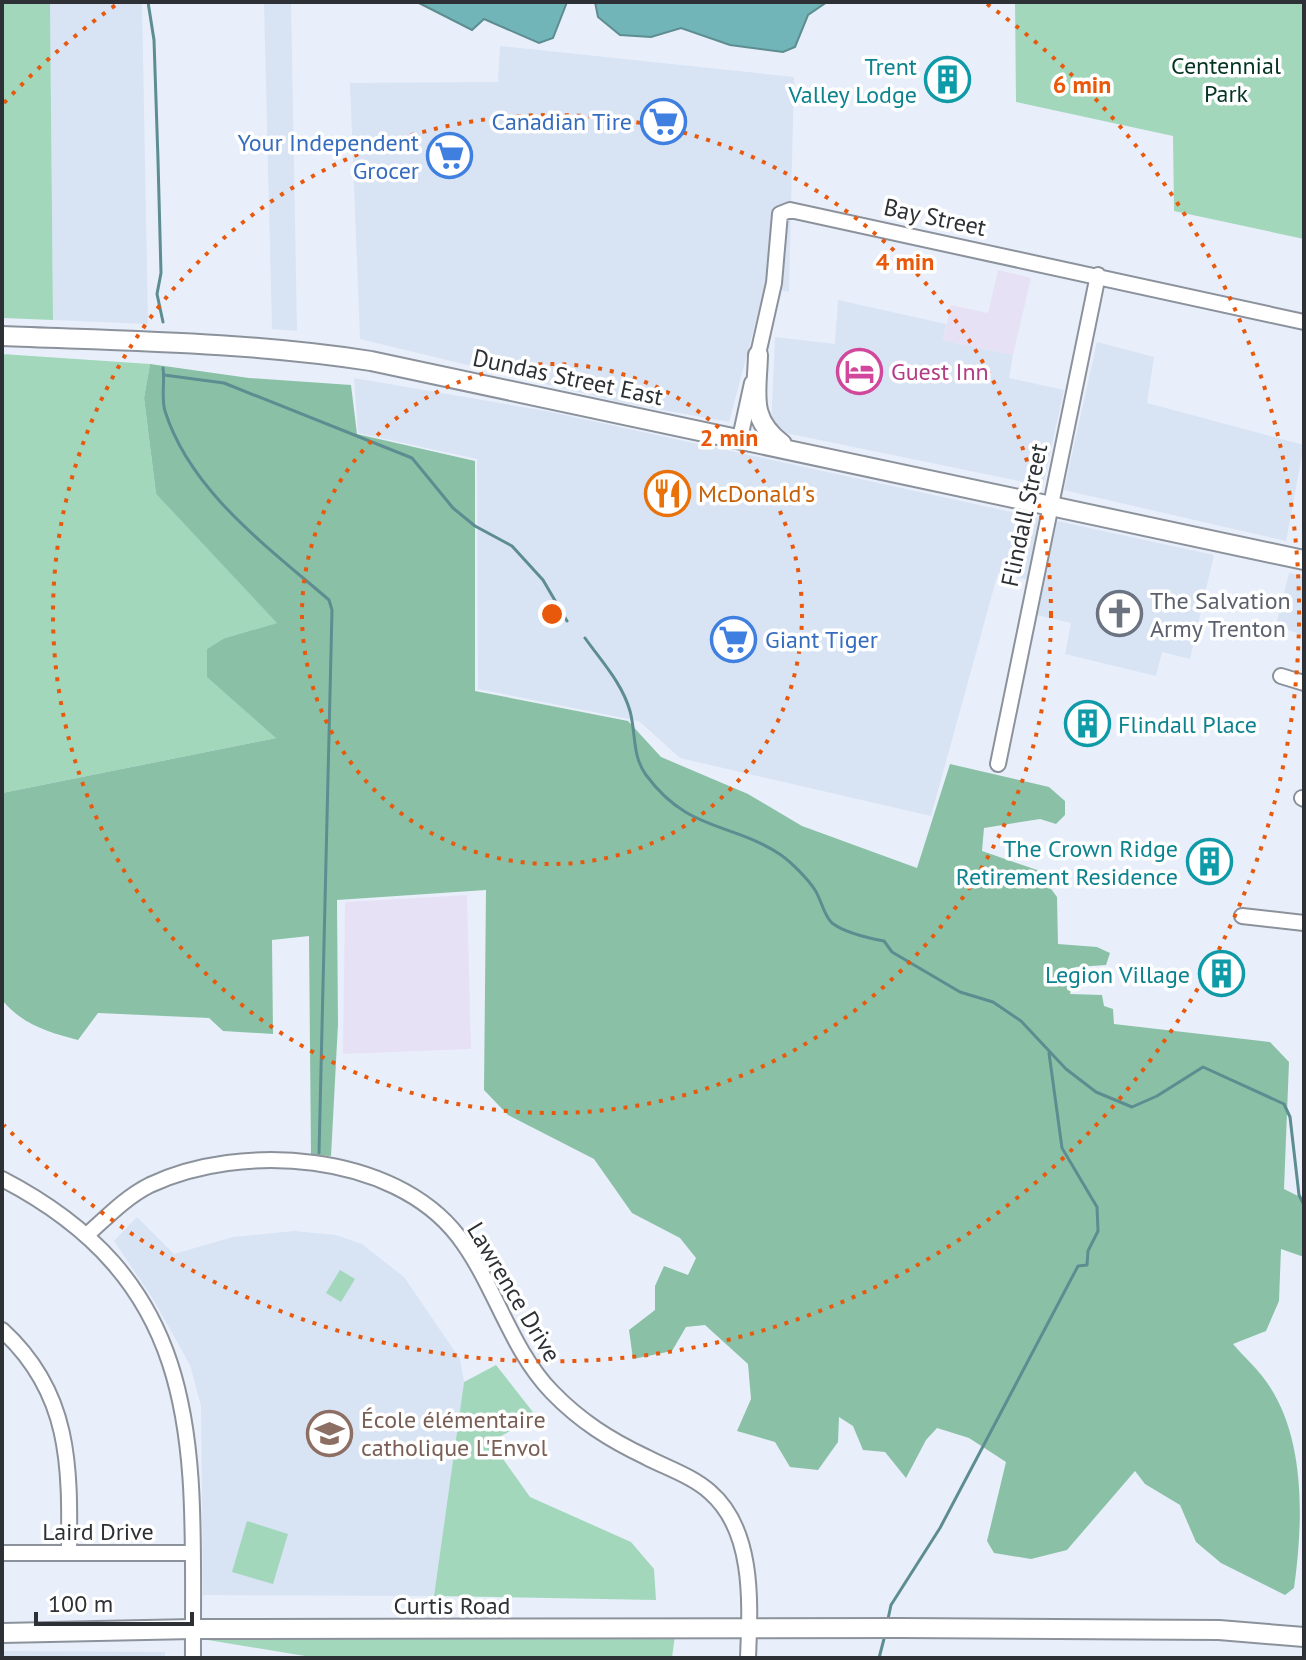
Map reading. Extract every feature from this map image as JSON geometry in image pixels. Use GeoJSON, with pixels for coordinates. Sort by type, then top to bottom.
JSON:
{"type":"FeatureCollection","features":[{"type":"Feature","properties":{"kind":"main road","name":"Dundas Street East"},"geometry":{"type":"LineString","coordinates":[[2,336],[301,350],[416,369],[1304,560]]}},
{"type":"Feature","properties":{"kind":"main road"},"geometry":{"type":"LineString","coordinates":[[758,355],[758,419],[766,431],[788,449]]}},
{"type":"Feature","properties":{"kind":"main road","name":"Curtis Road"},"geometry":{"type":"LineString","coordinates":[[2,1633],[193,1629],[901,1628],[1219,1630],[1304,1637]]}},
{"type":"Feature","properties":{"kind":"street","name":"Bay Street"},"geometry":{"type":"LineString","coordinates":[[740,438],[774,283],[777,224],[780,214],[790,210],[1304,322]]}},
{"type":"Feature","properties":{"kind":"street","name":"Flindall Street"},"geometry":{"type":"LineString","coordinates":[[998,764],[1098,275]]}},
{"type":"Feature","properties":{"kind":"street"},"geometry":{"type":"LineString","coordinates":[[1281,676],[1304,683]]}},
{"type":"Feature","properties":{"kind":"street"},"geometry":{"type":"LineString","coordinates":[[1242,916],[1304,923]]}},
{"type":"Feature","properties":{"kind":"street","name":"Lawrence Drive"},"geometry":{"type":"LineString","coordinates":[[88,1234],[128,1198],[151,1185],[237,1165],[294,1161],[331,1164],[380,1178],[415,1198],[457,1235],[485,1278],[536,1375],[565,1406],[603,1435],[698,1482],[720,1502],[738,1536],[746,1565],[748,1658]]}},
{"type":"Feature","properties":{"kind":"street"},"geometry":{"type":"LineString","coordinates":[[2,1179],[34,1196],[88,1234],[146,1309],[169,1359],[188,1433],[193,1658]]}},
{"type":"Feature","properties":{"kind":"street"},"geometry":{"type":"LineString","coordinates":[[2,1330],[39,1374],[61,1425],[69,1472],[69,1552]]}},
{"type":"Feature","properties":{"kind":"street","name":"Laird Drive"},"geometry":{"type":"LineString","coordinates":[[2,1553],[193,1553]]}},
{"type":"Feature","properties":{"kind":"shaded area"},"geometry":{"type":"Polygon","coordinates":[[[50,2],[142,2],[148,324],[53,320],[50,2]]]}},
{"type":"Feature","properties":{"kind":"shaded area"},"geometry":{"type":"Polygon","coordinates":[[[264,2],[291,2],[297,331],[272,329],[264,2]]]}},
{"type":"Feature","properties":{"kind":"shaded area"},"geometry":{"type":"Polygon","coordinates":[[[500,46],[794,77],[789,292],[765,287],[729,422],[624,403],[360,339],[350,83],[498,82],[500,46]]]}},
{"type":"Feature","properties":{"kind":"shaded area"},"geometry":{"type":"Polygon","coordinates":[[[998,270],[1031,278],[1013,355],[943,340],[951,305],[988,313],[998,270]]]}},
{"type":"Feature","properties":{"kind":"shaded area"},"geometry":{"type":"Polygon","coordinates":[[[838,300],[946,324],[943,340],[1013,355],[1009,378],[1064,390],[1043,486],[771,430],[775,337],[835,344],[838,300]]]}},
{"type":"Feature","properties":{"kind":"shaded area"},"geometry":{"type":"Polygon","coordinates":[[[1097,342],[1154,357],[1147,403],[1304,445],[1286,541],[1064,490],[1097,342]]]}},
{"type":"Feature","properties":{"kind":"shaded area"},"geometry":{"type":"Polygon","coordinates":[[[354,378],[546,411],[1044,519],[1030,580],[998,573],[931,816],[680,758],[639,721],[478,689],[477,459],[358,433],[354,378]]]}},
{"type":"Feature","properties":{"kind":"shaded area"},"geometry":{"type":"Polygon","coordinates":[[[1057,521],[1214,555],[1190,659],[1162,652],[1156,676],[1065,654],[1071,623],[1037,615],[1057,521]]]}},
{"type":"Feature","properties":{"kind":"shaded area"},"geometry":{"type":"Polygon","coordinates":[[[1289,573],[1304,576],[1304,636],[1276,625],[1289,573]]]}},
{"type":"Feature","properties":{"kind":"shaded area"},"geometry":{"type":"Polygon","coordinates":[[[467,895],[471,1049],[343,1054],[345,902],[467,895]]]}},
{"type":"Feature","properties":{"kind":"shaded area","name":"École élémentaire catholique L'Envol"},"geometry":{"type":"Polygon","coordinates":[[[137,1217],[174,1254],[233,1237],[294,1231],[336,1235],[362,1244],[404,1277],[460,1359],[464,1382],[434,1596],[203,1595],[201,1406],[190,1365],[153,1299],[114,1241],[137,1217]]]}},
{"type":"Feature","properties":{"kind":"shaded area"},"geometry":{"type":"Polygon","coordinates":[[[2,1651],[165,1652],[165,1658],[2,1658],[2,1651]]]}},
{"type":"Feature","properties":{"kind":"green space"},"geometry":{"type":"Polygon","coordinates":[[[2,2],[50,2],[53,320],[2,318],[2,2]]]}},
{"type":"Feature","properties":{"kind":"green space","name":"Centennial Park"},"geometry":{"type":"Polygon","coordinates":[[[1015,2],[1304,2],[1304,239],[1174,211],[1173,136],[1016,102],[1015,2]]]}},
{"type":"Feature","properties":{"kind":"green space"},"geometry":{"type":"Polygon","coordinates":[[[2,354],[150,364],[144,398],[156,494],[278,623],[225,638],[276,738],[2,793],[2,354]]]}},
{"type":"Feature","properties":{"kind":"green space"},"geometry":{"type":"Polygon","coordinates":[[[150,364],[249,378],[351,385],[357,434],[475,461],[475,691],[628,721],[661,757],[748,794],[802,826],[917,868],[950,764],[1049,787],[1065,801],[1065,815],[1056,824],[1040,819],[984,828],[982,851],[1037,870],[1057,897],[1058,944],[1097,947],[1110,953],[1106,965],[1076,967],[1070,994],[1102,995],[1104,1006],[1113,1009],[1114,1024],[1270,1042],[1289,1062],[1284,1189],[1304,1199],[1304,1257],[1281,1249],[1279,1301],[1266,1331],[1233,1344],[1270,1387],[1290,1433],[1296,1458],[1300,1511],[1294,1588],[1285,1595],[1221,1563],[1196,1542],[1180,1505],[1145,1484],[1135,1471],[1067,1550],[1031,1559],[994,1553],[987,1541],[1006,1462],[969,1438],[937,1428],[926,1440],[906,1478],[885,1452],[863,1450],[853,1426],[839,1417],[838,1442],[818,1470],[790,1467],[775,1442],[737,1431],[751,1399],[748,1364],[705,1325],[686,1327],[672,1351],[633,1359],[629,1330],[655,1310],[655,1286],[664,1266],[688,1275],[696,1258],[680,1238],[632,1213],[594,1159],[508,1115],[484,1090],[486,890],[337,900],[338,1024],[331,1156],[311,1155],[309,936],[272,940],[273,1034],[223,1031],[209,1018],[98,1013],[78,1040],[27,1022],[10,1009],[2,1000],[2,793],[276,738],[207,677],[207,649],[225,638],[277,623],[156,494],[144,398],[150,364]]]}},
{"type":"Feature","properties":{"kind":"green space"},"geometry":{"type":"Polygon","coordinates":[[[340,1270],[355,1279],[341,1302],[326,1293],[340,1270]]]}},
{"type":"Feature","properties":{"kind":"green space"},"geometry":{"type":"Polygon","coordinates":[[[496,1365],[536,1416],[491,1442],[530,1497],[631,1542],[654,1569],[656,1600],[434,1596],[464,1382],[496,1365]]]}},
{"type":"Feature","properties":{"kind":"green space"},"geometry":{"type":"Polygon","coordinates":[[[247,1521],[288,1534],[273,1584],[232,1572],[247,1521]]]}},
{"type":"Feature","properties":{"kind":"green space"},"geometry":{"type":"Polygon","coordinates":[[[675,1635],[672,1658],[317,1658],[208,1640],[675,1635]]]}},
{"type":"Feature","properties":{"kind":"water"},"geometry":{"type":"Polygon","coordinates":[[[417,2],[567,2],[553,38],[539,43],[484,19],[472,30],[417,2]]]}},
{"type":"Feature","properties":{"kind":"water"},"geometry":{"type":"Polygon","coordinates":[[[595,2],[827,2],[808,15],[795,47],[783,52],[730,45],[681,28],[651,37],[620,35],[598,17],[595,2]]]}},
{"type":"Feature","properties":{"kind":"waterway"},"geometry":{"type":"LineString","coordinates":[[148,2],[154,40],[158,160],[161,273],[157,294],[163,322]]}},
{"type":"Feature","properties":{"kind":"waterway"},"geometry":{"type":"LineString","coordinates":[[163,368],[165,411],[193,467],[234,516],[329,600],[332,610],[319,1153]]}},
{"type":"Feature","properties":{"kind":"waterway"},"geometry":{"type":"LineString","coordinates":[[164,375],[224,383],[412,458],[453,508],[475,526],[512,546],[543,580],[567,621]]}},
{"type":"Feature","properties":{"kind":"waterway"},"geometry":{"type":"LineString","coordinates":[[585,638],[622,691],[632,719],[636,752],[642,768],[662,794],[678,807],[781,855],[812,886],[827,916],[837,927],[884,941],[892,952],[960,992],[993,1002],[1021,1021],[1066,1069],[1096,1092],[1132,1107],[1157,1096],[1203,1067],[1284,1104],[1290,1117],[1299,1195],[1304,1205]]}},
{"type":"Feature","properties":{"kind":"waterway"},"geometry":{"type":"LineString","coordinates":[[888,1619],[891,1605],[940,1528],[1078,1266],[1087,1265],[1088,1251],[1098,1231],[1097,1207],[1062,1148],[1049,1053]]}},
{"type":"Feature","properties":{"kind":"waterway"},"geometry":{"type":"LineString","coordinates":[[879,1658],[885,1635]]}},
{"type":"Feature","properties":{"kind":"place","name":"Trent Valley Lodge"},"geometry":{"type":"Point","coordinates":[948,80]}},
{"type":"Feature","properties":{"kind":"place","name":"Canadian Tire"},"geometry":{"type":"Point","coordinates":[663,121]}},
{"type":"Feature","properties":{"kind":"place","name":"Your Independent Grocer"},"geometry":{"type":"Point","coordinates":[450,156]}},
{"type":"Feature","properties":{"kind":"place","name":"Guest Inn"},"geometry":{"type":"Point","coordinates":[860,371]}},
{"type":"Feature","properties":{"kind":"place","name":"McDonald's"},"geometry":{"type":"Point","coordinates":[667,493]}},
{"type":"Feature","properties":{"kind":"place","name":"The Salvation Army Trenton"},"geometry":{"type":"Point","coordinates":[1119,614]}},
{"type":"Feature","properties":{"kind":"place","name":"Giant Tiger"},"geometry":{"type":"Point","coordinates":[734,639]}},
{"type":"Feature","properties":{"kind":"place","name":"Flindall Place"},"geometry":{"type":"Point","coordinates":[1087,724]}},
{"type":"Feature","properties":{"kind":"place","name":"The Crown Ridge Retirement Residence"},"geometry":{"type":"Point","coordinates":[1209,862]}},
{"type":"Feature","properties":{"kind":"place","name":"Legion Village"},"geometry":{"type":"Point","coordinates":[1221,974]}},
{"type":"Feature","properties":{"kind":"place","name":"École élémentaire catholique L'Envol"},"geometry":{"type":"Point","coordinates":[330,1433]}}]}
